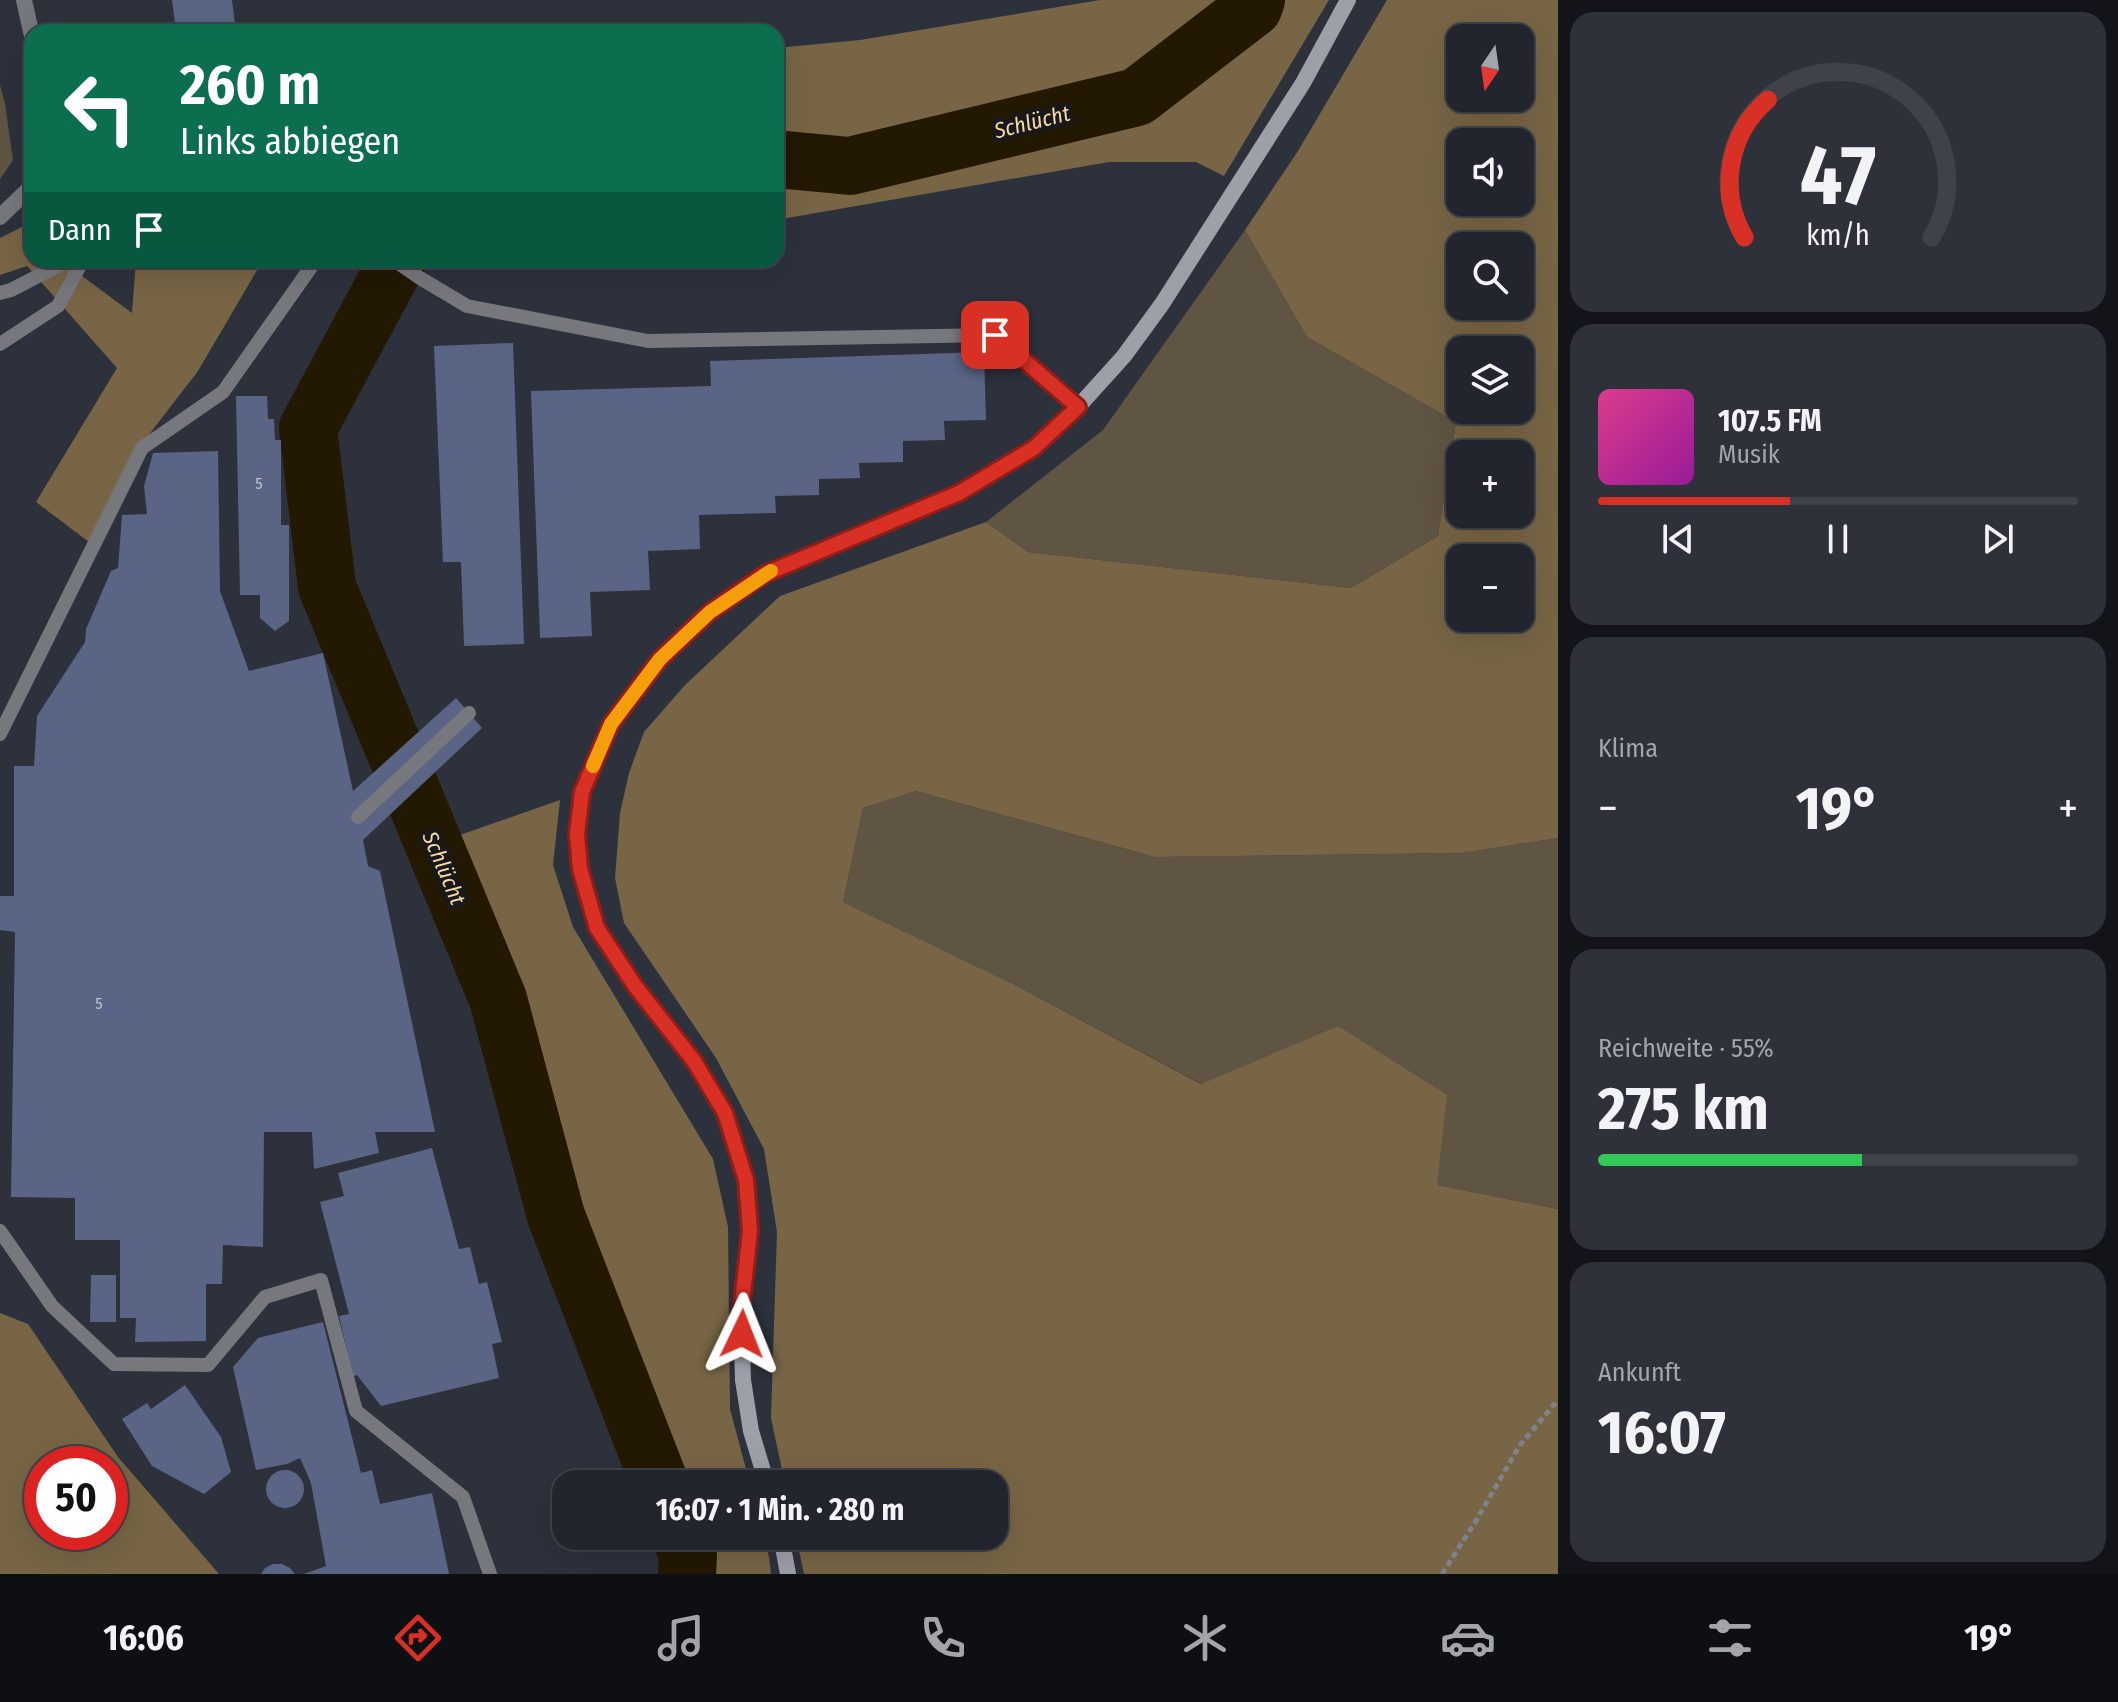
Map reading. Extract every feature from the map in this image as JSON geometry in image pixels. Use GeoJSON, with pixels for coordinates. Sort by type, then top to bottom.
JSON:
{"type":"FeatureCollection","features":[{"type":"Feature","properties":{"kind":"main road"},"geometry":{"type":"LineString","coordinates":[[763,1470],[751,1431],[743,1380],[741,1312],[750,1231],[746,1180],[725,1113],[694,1061],[635,986],[597,928],[580,869],[577,834],[582,792],[611,724],[660,659],[710,612],[765,574],[959,493],[1034,448],[1078,407],[1124,356],[1162,304],[1303,83],[1348,0]]}},
{"type":"Feature","properties":{"kind":"main road"},"geometry":{"type":"LineString","coordinates":[[784,1550],[788,1574]]}},
{"type":"Feature","properties":{"kind":"street"},"geometry":{"type":"LineString","coordinates":[[24,0],[29,24]]}},
{"type":"Feature","properties":{"kind":"street"},"geometry":{"type":"LineString","coordinates":[[0,217],[24,194]]}},
{"type":"Feature","properties":{"kind":"lane"},"geometry":{"type":"LineString","coordinates":[[0,293],[54,268]]}},
{"type":"Feature","properties":{"kind":"lane"},"geometry":{"type":"LineString","coordinates":[[0,344],[58,306],[79,268]]}},
{"type":"Feature","properties":{"kind":"lane"},"geometry":{"type":"LineString","coordinates":[[0,734],[142,448],[223,392],[310,268]]}},
{"type":"Feature","properties":{"kind":"lane"},"geometry":{"type":"LineString","coordinates":[[406,268],[467,306],[648,341],[995,335],[1078,407]]}},
{"type":"Feature","properties":{"kind":"lane"},"geometry":{"type":"LineString","coordinates":[[358,817],[469,713]]}},
{"type":"Feature","properties":{"kind":"lane"},"geometry":{"type":"LineString","coordinates":[[0,1231],[52,1306],[114,1364],[208,1365],[265,1297],[321,1280],[356,1411],[463,1497],[490,1574]]}},
{"type":"Feature","properties":{"kind":"path"},"geometry":{"type":"LineString","coordinates":[[1442,1574],[1520,1445],[1558,1400]]}},
{"type":"Feature","properties":{"kind":"shaded area"},"geometry":{"type":"Polygon","coordinates":[[[1100,0],[1329,0],[1224,176],[1196,162],[1109,162],[784,219],[784,47],[860,40],[1100,0]]]}},
{"type":"Feature","properties":{"kind":"shaded area"},"geometry":{"type":"Polygon","coordinates":[[[1387,0],[1558,0],[1558,838],[1462,853],[1155,857],[916,791],[863,808],[843,902],[1013,984],[1201,1084],[1338,1026],[1447,1095],[1437,1185],[1558,1209],[1558,1574],[804,1574],[799,1550],[1008,1550],[1008,1470],[782,1470],[771,1418],[777,1232],[764,1149],[716,1058],[624,923],[615,878],[620,813],[629,773],[644,732],[685,685],[780,596],[986,522],[1028,552],[1351,588],[1438,536],[1446,485],[1446,528],[1534,528],[1534,440],[1453,440],[1456,424],[1534,424],[1534,336],[1446,336],[1446,416],[1307,337],[1245,230],[1298,151],[1387,0]]]}},
{"type":"Feature","properties":{"kind":"shaded area"},"geometry":{"type":"Polygon","coordinates":[[[0,85],[13,160],[0,179],[0,85]]]}},
{"type":"Feature","properties":{"kind":"shaded area"},"geometry":{"type":"Polygon","coordinates":[[[24,226],[24,267],[0,275],[0,238],[24,226]]]}},
{"type":"Feature","properties":{"kind":"shaded area"},"geometry":{"type":"Polygon","coordinates":[[[1245,230],[1307,337],[1446,416],[1446,424],[1456,424],[1453,440],[1446,440],[1446,485],[1438,536],[1351,588],[1028,552],[986,522],[1103,430],[1245,230]]]}},
{"type":"Feature","properties":{"kind":"shaded area"},"geometry":{"type":"Polygon","coordinates":[[[29,268],[71,268],[132,313],[135,268],[258,268],[198,371],[131,458],[89,542],[36,502],[117,368],[29,268]]]}},
{"type":"Feature","properties":{"kind":"shaded area"},"geometry":{"type":"Polygon","coordinates":[[[916,791],[1155,857],[1462,853],[1558,838],[1558,1209],[1437,1185],[1339,1026],[1202,1084],[1013,984],[843,902],[863,808],[916,791]]]}},
{"type":"Feature","properties":{"kind":"shaded area"},"geometry":{"type":"Polygon","coordinates":[[[560,800],[553,865],[573,927],[713,1159],[728,1227],[730,1409],[746,1470],[630,1470],[526,1174],[434,844],[560,800]]]}},
{"type":"Feature","properties":{"kind":"shaded area"},"geometry":{"type":"Polygon","coordinates":[[[0,1313],[28,1324],[111,1446],[24,1446],[24,1550],[128,1550],[128,1469],[219,1574],[0,1574],[0,1313]]]}},
{"type":"Feature","properties":{"kind":"shaded area"},"geometry":{"type":"Polygon","coordinates":[[[659,1550],[767,1550],[771,1574],[662,1574],[666,1570],[659,1550]]]}},
{"type":"Feature","properties":{"kind":"building"},"geometry":{"type":"Polygon","coordinates":[[[172,0],[232,0],[235,24],[175,24],[172,0]]]}},
{"type":"Feature","properties":{"kind":"building"},"geometry":{"type":"Polygon","coordinates":[[[513,343],[524,644],[464,646],[461,562],[443,562],[434,346],[513,343]]]}},
{"type":"Feature","properties":{"kind":"building"},"geometry":{"type":"Polygon","coordinates":[[[984,352],[986,420],[944,421],[945,440],[903,441],[903,462],[859,463],[860,478],[819,479],[819,495],[775,496],[776,513],[699,515],[700,549],[648,551],[650,590],[590,592],[592,636],[540,638],[531,391],[711,386],[710,361],[984,352]]]}},
{"type":"Feature","properties":{"kind":"building"},"geometry":{"type":"Polygon","coordinates":[[[236,396],[267,396],[268,419],[274,419],[275,440],[281,440],[281,525],[289,525],[289,621],[275,631],[260,618],[260,595],[240,595],[236,396]]]}},
{"type":"Feature","properties":{"kind":"building"},"geometry":{"type":"Polygon","coordinates":[[[218,451],[220,591],[249,671],[323,653],[353,791],[456,698],[482,728],[363,840],[368,866],[380,871],[435,1132],[375,1132],[379,1153],[314,1169],[312,1132],[264,1132],[263,1247],[223,1245],[222,1284],[206,1284],[206,1341],[135,1342],[136,1318],[120,1318],[120,1240],[75,1240],[75,1198],[11,1197],[15,932],[0,930],[0,896],[14,896],[14,766],[34,766],[37,716],[85,642],[86,629],[111,571],[118,568],[122,515],[147,514],[144,486],[153,453],[218,451]]]}},
{"type":"Feature","properties":{"kind":"building"},"geometry":{"type":"Polygon","coordinates":[[[432,1148],[459,1249],[470,1247],[479,1284],[487,1282],[502,1342],[492,1344],[499,1378],[381,1406],[357,1375],[353,1377],[339,1316],[349,1314],[320,1202],[344,1196],[338,1173],[432,1148]]]}},
{"type":"Feature","properties":{"kind":"building"},"geometry":{"type":"Polygon","coordinates":[[[91,1275],[116,1275],[116,1322],[90,1322],[91,1275]]]}},
{"type":"Feature","properties":{"kind":"building"},"geometry":{"type":"Polygon","coordinates":[[[323,1322],[361,1473],[372,1470],[380,1504],[432,1493],[449,1574],[304,1574],[326,1566],[311,1483],[300,1458],[256,1470],[233,1367],[258,1338],[323,1322]]]}},
{"type":"Feature","properties":{"kind":"building"},"geometry":{"type":"Polygon","coordinates":[[[185,1385],[221,1437],[231,1472],[204,1494],[152,1466],[122,1419],[147,1403],[151,1409],[185,1385]]]}},
{"type":"Feature","properties":{"kind":"building"},"geometry":{"type":"Polygon","coordinates":[[[285,1470],[299,1475],[304,1489],[299,1503],[285,1508],[271,1503],[266,1489],[271,1475],[285,1470]]]}},
{"type":"Feature","properties":{"kind":"building"},"geometry":{"type":"Polygon","coordinates":[[[273,1564],[282,1564],[295,1574],[261,1574],[273,1564]]]}},
{"type":"Feature","properties":{"kind":"waterway","name":"Schlücht"},"geometry":{"type":"LineString","coordinates":[[784,160],[850,166],[1137,97],[1253,8],[1256,0]]}},
{"type":"Feature","properties":{"kind":"waterway","name":"Schlücht"},"geometry":{"type":"LineString","coordinates":[[394,268],[308,428],[327,587],[498,999],[556,1216],[655,1470]]}},
{"type":"Feature","properties":{"kind":"waterway","name":"Schlücht"},"geometry":{"type":"LineString","coordinates":[[686,1550],[687,1574]]}},
{"type":"Feature","properties":{"kind":"slow traffic"},"geometry":{"type":"LineString","coordinates":[[593,766],[611,724],[660,659],[710,612],[771,571]]}},
{"type":"Feature","properties":{"kind":"route"},"geometry":{"type":"LineString","coordinates":[[742,1334],[741,1312],[750,1231],[746,1180],[725,1113],[694,1061],[635,986],[597,928],[580,869],[577,834],[582,792],[611,724],[660,659],[710,612],[765,574],[959,493],[1034,448],[1078,407],[995,335]]}}]}
